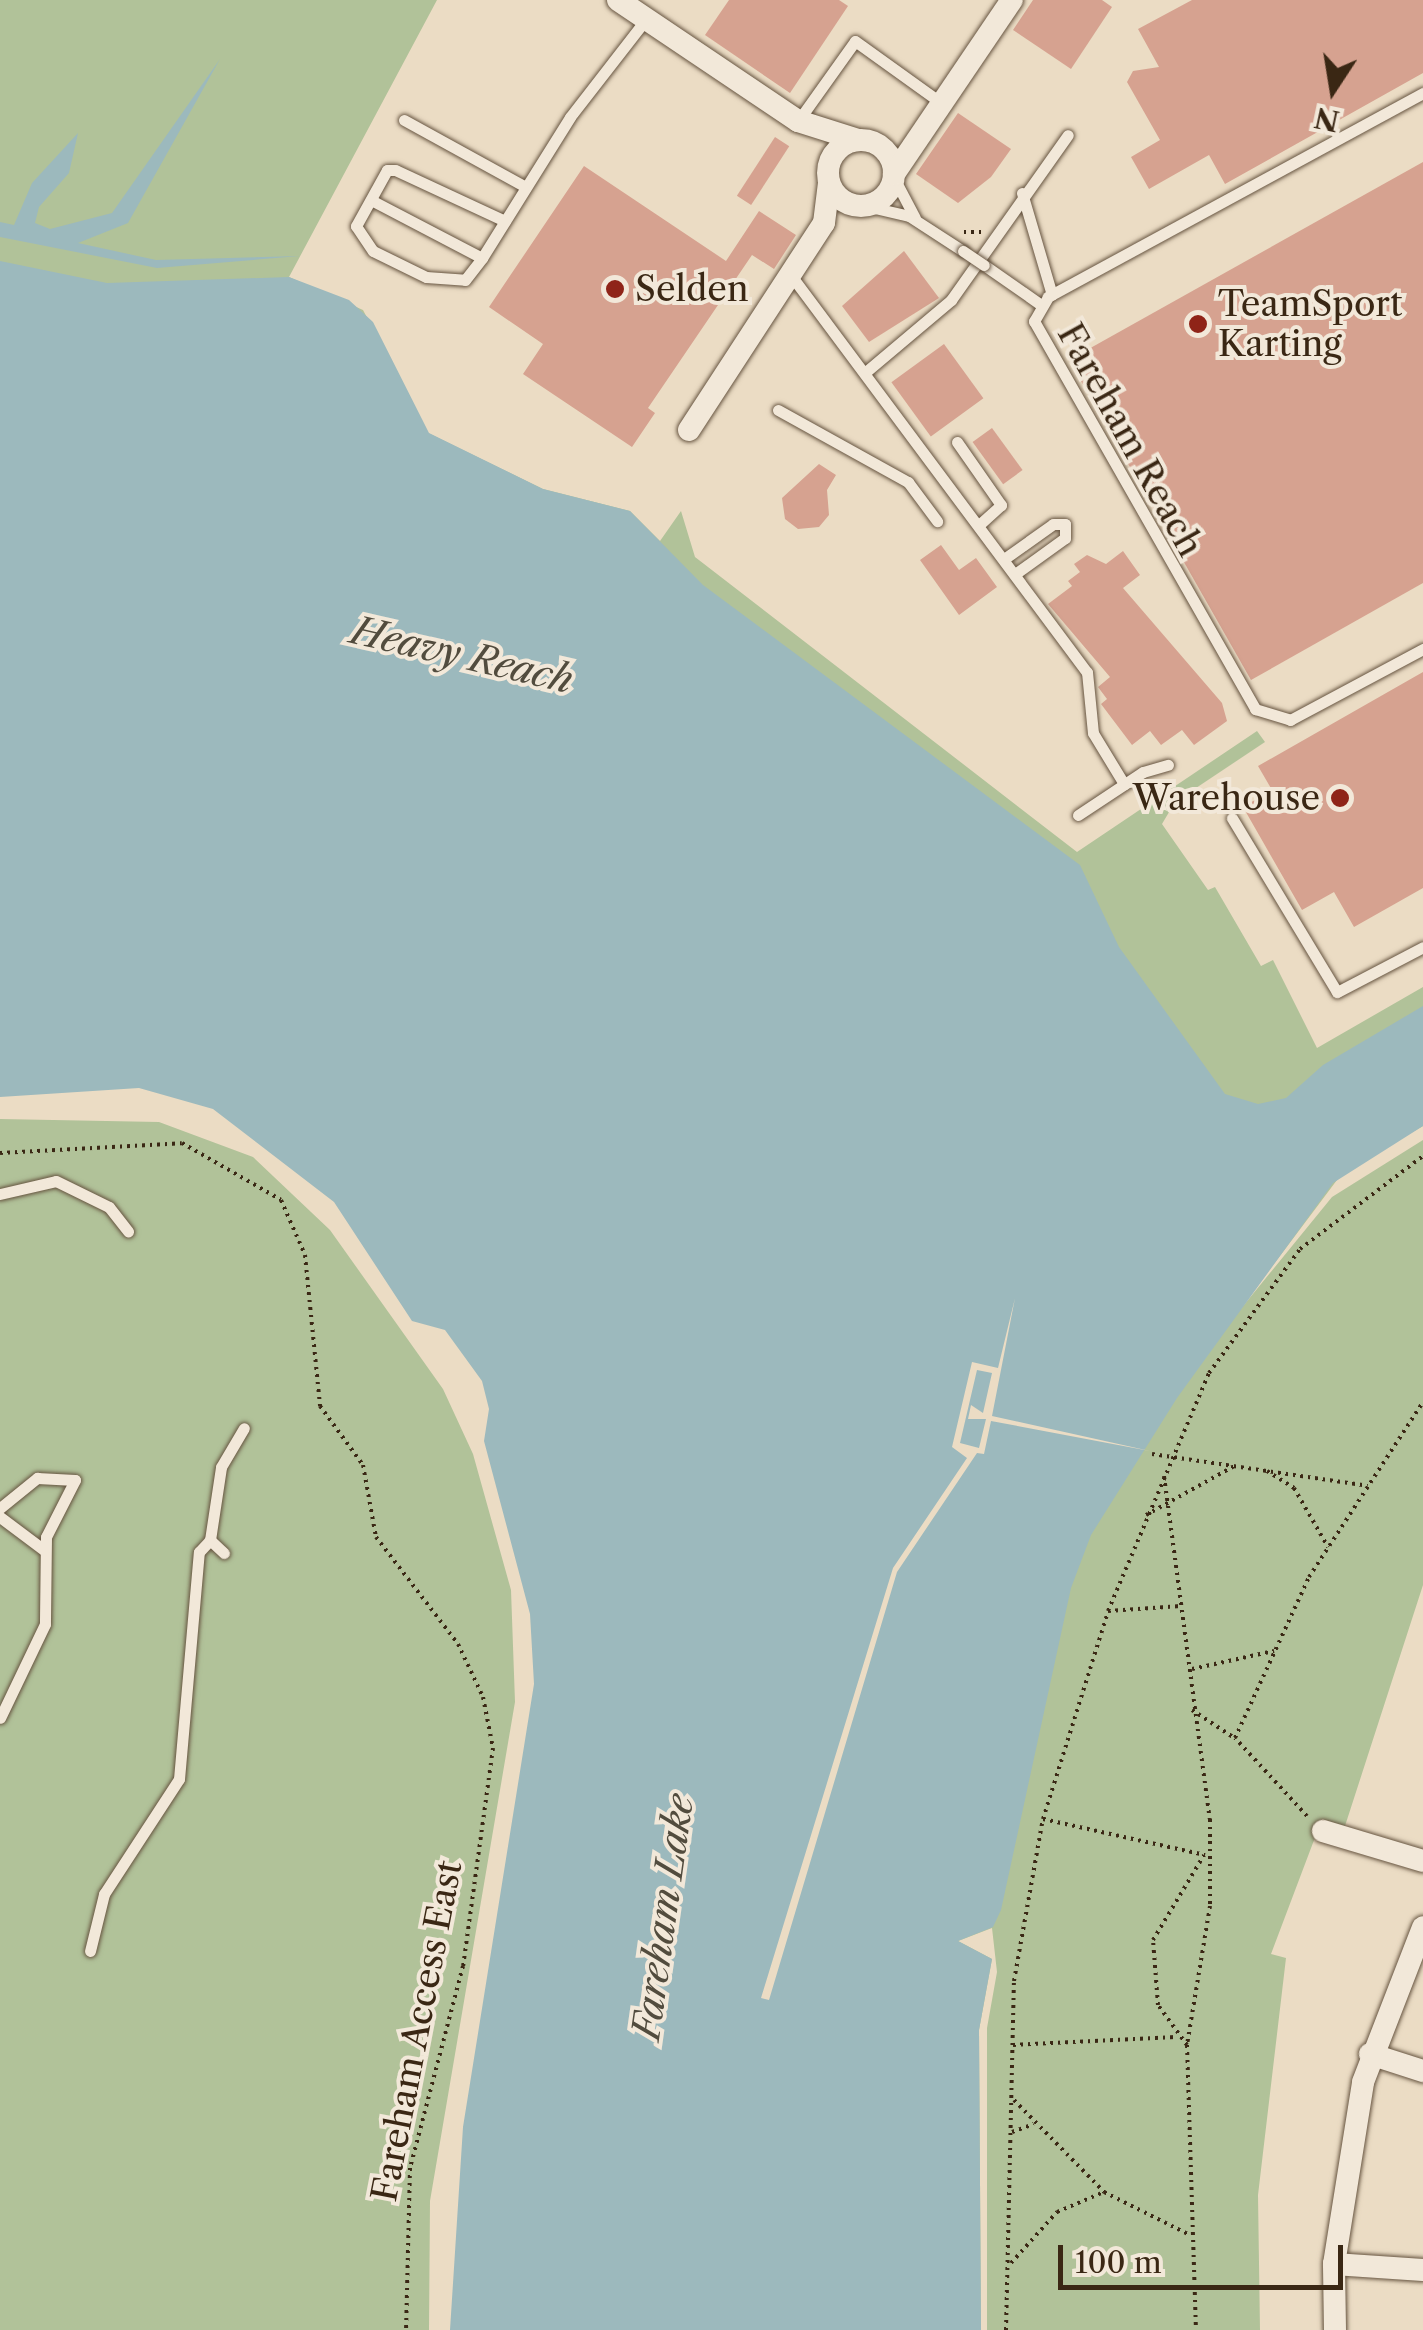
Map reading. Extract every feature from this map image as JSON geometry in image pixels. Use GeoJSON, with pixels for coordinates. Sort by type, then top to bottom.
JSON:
{"type":"FeatureCollection","features":[{"type":"Feature","properties":{"kind":"street"},"geometry":{"type":"LineString","coordinates":[[618,0],[793,118],[863,140],[887,152],[894,176]]}},
{"type":"Feature","properties":{"kind":"street"},"geometry":{"type":"LineString","coordinates":[[818,233],[840,212],[882,198],[936,107],[1012,0]]}},
{"type":"Feature","properties":{"kind":"street"},"geometry":{"type":"LineString","coordinates":[[688,430],[818,233],[831,205],[828,181],[834,153],[863,140],[896,137],[936,107]]}},
{"type":"Feature","properties":{"kind":"street"},"geometry":{"type":"LineString","coordinates":[[793,118],[843,202],[863,206]]}},
{"type":"Feature","properties":{"kind":"street"},"geometry":{"type":"LineString","coordinates":[[1324,1831],[1423,1862]]}},
{"type":"Feature","properties":{"kind":"street"},"geometry":{"type":"LineString","coordinates":[[1335,2330],[1334,2264],[1370,2054],[1423,1928]]}},
{"type":"Feature","properties":{"kind":"street"},"geometry":{"type":"LineString","coordinates":[[1370,2054],[1423,2072]]}},
{"type":"Feature","properties":{"kind":"street"},"geometry":{"type":"LineString","coordinates":[[1334,2264],[1423,2270]]}},
{"type":"Feature","properties":{"kind":"lane"},"geometry":{"type":"LineString","coordinates":[[505,222],[395,170],[370,200],[356,226],[374,251],[436,280],[465,280],[646,18]]}},
{"type":"Feature","properties":{"kind":"lane"},"geometry":{"type":"LineString","coordinates":[[793,118],[854,41],[936,107]]}},
{"type":"Feature","properties":{"kind":"lane","name":"Fareham Reach"},"geometry":{"type":"LineString","coordinates":[[1423,93],[1040,304],[1040,341],[1255,709],[1290,720],[1423,649]]}},
{"type":"Feature","properties":{"kind":"lane"},"geometry":{"type":"LineString","coordinates":[[404,120],[526,187]]}},
{"type":"Feature","properties":{"kind":"lane"},"geometry":{"type":"LineString","coordinates":[[868,370],[952,300],[1022,193],[1068,134]]}},
{"type":"Feature","properties":{"kind":"lane"},"geometry":{"type":"LineString","coordinates":[[894,176],[918,220]]}},
{"type":"Feature","properties":{"kind":"lane"},"geometry":{"type":"LineString","coordinates":[[1022,193],[1052,295]]}},
{"type":"Feature","properties":{"kind":"lane"},"geometry":{"type":"LineString","coordinates":[[370,200],[482,258]]}},
{"type":"Feature","properties":{"kind":"lane"},"geometry":{"type":"LineString","coordinates":[[863,206],[918,220],[1040,304]]}},
{"type":"Feature","properties":{"kind":"lane"},"geometry":{"type":"LineString","coordinates":[[790,274],[868,370],[1088,672],[1093,733],[1124,784]]}},
{"type":"Feature","properties":{"kind":"lane"},"geometry":{"type":"LineString","coordinates":[[778,410],[908,482],[936,521]]}},
{"type":"Feature","properties":{"kind":"lane"},"geometry":{"type":"LineString","coordinates":[[957,442],[1001,505],[979,524]]}},
{"type":"Feature","properties":{"kind":"lane"},"geometry":{"type":"LineString","coordinates":[[1004,559],[1056,522],[1068,527],[1065,538],[1015,574]]}},
{"type":"Feature","properties":{"kind":"lane"},"geometry":{"type":"LineString","coordinates":[[1078,814],[1124,784],[1168,765]]}},
{"type":"Feature","properties":{"kind":"lane"},"geometry":{"type":"LineString","coordinates":[[1232,818],[1338,992],[1423,947]]}},
{"type":"Feature","properties":{"kind":"lane"},"geometry":{"type":"LineString","coordinates":[[0,1194],[56,1181],[110,1207],[128,1231]]}},
{"type":"Feature","properties":{"kind":"lane"},"geometry":{"type":"LineString","coordinates":[[90,1950],[104,1894],[179,1779],[200,1552],[210,1540],[221,1467],[244,1428]]}},
{"type":"Feature","properties":{"kind":"lane"},"geometry":{"type":"LineString","coordinates":[[0,1508],[37,1478],[75,1480],[44,1550],[51,1590],[45,1624],[0,1718]]}},
{"type":"Feature","properties":{"kind":"lane"},"geometry":{"type":"LineString","coordinates":[[0,1517],[44,1550]]}},
{"type":"Feature","properties":{"kind":"lane"},"geometry":{"type":"LineString","coordinates":[[210,1540],[224,1553]]}},
{"type":"Feature","properties":{"kind":"path"},"geometry":{"type":"LineString","coordinates":[[959,236],[971,227]]}},
{"type":"Feature","properties":{"kind":"path","name":"Fareham Access East"},"geometry":{"type":"LineString","coordinates":[[0,1153],[138,1139],[182,1143],[282,1200],[306,1256],[320,1406],[363,1464],[376,1537],[465,1656],[483,1696],[493,1748],[463,1966],[410,2168],[406,2330]]}},
{"type":"Feature","properties":{"kind":"path"},"geometry":{"type":"LineString","coordinates":[[1006,2330],[1014,1981],[1044,1819],[1108,1611],[1163,1471],[1208,1373],[1300,1249],[1423,1156]]}},
{"type":"Feature","properties":{"kind":"path"},"geometry":{"type":"LineString","coordinates":[[1324,1831],[1235,1746],[1235,1738],[1274,1651],[1328,1547],[1423,1402]]}},
{"type":"Feature","properties":{"kind":"path"},"geometry":{"type":"LineString","coordinates":[[1152,1454],[1368,1486]]}},
{"type":"Feature","properties":{"kind":"path"},"geometry":{"type":"LineString","coordinates":[[1146,1515],[1235,1465]]}},
{"type":"Feature","properties":{"kind":"path"},"geometry":{"type":"LineString","coordinates":[[1264,1469],[1294,1488],[1328,1547]]}},
{"type":"Feature","properties":{"kind":"path"},"geometry":{"type":"LineString","coordinates":[[1163,1471],[1190,1670],[1210,1906],[1187,2044],[1190,2235],[1196,2330]]}},
{"type":"Feature","properties":{"kind":"path"},"geometry":{"type":"LineString","coordinates":[[1108,1611],[1182,1606]]}},
{"type":"Feature","properties":{"kind":"path"},"geometry":{"type":"LineString","coordinates":[[1190,1670],[1274,1651]]}},
{"type":"Feature","properties":{"kind":"path"},"geometry":{"type":"LineString","coordinates":[[1192,1710],[1235,1738]]}},
{"type":"Feature","properties":{"kind":"path"},"geometry":{"type":"LineString","coordinates":[[1044,1819],[1207,1856]]}},
{"type":"Feature","properties":{"kind":"path"},"geometry":{"type":"LineString","coordinates":[[1187,2044],[1176,2037],[1158,2005],[1153,1940],[1207,1856]]}},
{"type":"Feature","properties":{"kind":"path"},"geometry":{"type":"LineString","coordinates":[[1013,2045],[1176,2037]]}},
{"type":"Feature","properties":{"kind":"path"},"geometry":{"type":"LineString","coordinates":[[1012,2098],[1104,2192],[1190,2235]]}},
{"type":"Feature","properties":{"kind":"path"},"geometry":{"type":"LineString","coordinates":[[1012,2132],[1034,2124]]}},
{"type":"Feature","properties":{"kind":"path"},"geometry":{"type":"LineString","coordinates":[[1010,2264],[1057,2212],[1104,2192]]}},
{"type":"Feature","properties":{"kind":"green space"},"geometry":{"type":"Polygon","coordinates":[[[0,0],[437,0],[289,277],[363,310],[428,433],[543,489],[630,511],[660,541],[681,511],[695,557],[1077,852],[1257,731],[1265,742],[1175,802],[1162,824],[1208,890],[1215,887],[1261,966],[1273,960],[1317,1048],[1423,987],[1423,1126],[1343,1172],[1235,1316],[1332,1197],[1423,1140],[1423,1585],[1345,1826],[1322,1819],[1271,1954],[1286,1958],[1258,2195],[1260,2330],[987,2330],[987,2028],[997,1972],[992,1928],[958,1941],[992,1959],[979,2030],[981,2330],[789,1921],[0,528],[0,0]]]}},
{"type":"Feature","properties":{"kind":"green space"},"geometry":{"type":"Polygon","coordinates":[[[0,1119],[159,1122],[253,1157],[330,1230],[443,1389],[473,1454],[511,1590],[515,1702],[430,2201],[429,2330],[0,2330],[0,1119]]]}},
{"type":"Feature","properties":{"kind":"water"},"geometry":{"type":"Polygon","coordinates":[[[220,59],[128,223],[78,243],[156,260],[300,256],[157,268],[0,237],[0,222],[14,225],[32,183],[78,133],[69,173],[39,207],[35,223],[50,229],[112,213],[220,59]]]}},
{"type":"Feature","properties":{"kind":"water"},"geometry":{"type":"Polygon","coordinates":[[[0,261],[107,283],[289,277],[349,300],[373,322],[429,433],[543,489],[630,511],[703,585],[1080,865],[1119,947],[1225,1094],[1258,1104],[1286,1098],[1323,1065],[1423,1006],[1423,1126],[1333,1183],[1177,1398],[1091,1535],[1071,1588],[1001,1910],[993,1927],[958,1941],[992,1959],[979,2030],[981,2330],[450,2330],[463,2127],[534,1684],[530,1614],[484,1441],[489,1409],[482,1381],[445,1330],[412,1321],[334,1202],[213,1109],[139,1088],[0,1097],[0,261]]]}},
{"type":"Feature","properties":{"kind":"pier"},"geometry":{"type":"Polygon","coordinates":[[[1015,1298],[992,1416],[1150,1451],[991,1421],[984,1454],[977,1453],[897,1572],[769,2000],[761,1998],[893,1568],[967,1458],[952,1447],[972,1362],[998,1368],[1015,1298]],[[977,1370],[960,1443],[979,1448],[986,1419],[968,1419],[971,1405],[983,1413],[992,1373],[977,1370]]]}},
{"type":"Feature","properties":{"kind":"building"},"geometry":{"type":"Polygon","coordinates":[[[729,0],[839,0],[848,6],[790,93],[705,35],[729,0]]]}},
{"type":"Feature","properties":{"kind":"building"},"geometry":{"type":"Polygon","coordinates":[[[1033,0],[1102,0],[1112,7],[1071,69],[1013,30],[1033,0]]]}},
{"type":"Feature","properties":{"kind":"building"},"geometry":{"type":"Polygon","coordinates":[[[1192,0],[1423,0],[1423,73],[1225,184],[1209,155],[1149,189],[1131,157],[1160,140],[1127,82],[1133,71],[1159,67],[1138,29],[1192,0]]]}},
{"type":"Feature","properties":{"kind":"building"},"geometry":{"type":"Polygon","coordinates":[[[958,113],[1011,149],[991,177],[958,203],[916,174],[958,113]]]}},
{"type":"Feature","properties":{"kind":"building"},"geometry":{"type":"Polygon","coordinates":[[[775,137],[789,146],[751,205],[737,196],[775,137]]]}},
{"type":"Feature","properties":{"kind":"building"},"geometry":{"type":"Polygon","coordinates":[[[1423,162],[1423,583],[1251,680],[1069,360],[1423,162]]]}},
{"type":"Feature","properties":{"kind":"building","name":"Selden"},"geometry":{"type":"Polygon","coordinates":[[[584,166],[726,261],[759,211],[796,235],[774,269],[752,255],[648,408],[655,413],[632,447],[523,374],[543,344],[489,307],[584,166]]]}},
{"type":"Feature","properties":{"kind":"building"},"geometry":{"type":"Polygon","coordinates":[[[904,251],[939,298],[869,342],[842,306],[904,251]]]}},
{"type":"Feature","properties":{"kind":"building"},"geometry":{"type":"Polygon","coordinates":[[[944,344],[983,398],[931,436],[891,382],[944,344]]]}},
{"type":"Feature","properties":{"kind":"building"},"geometry":{"type":"Polygon","coordinates":[[[992,428],[1023,470],[1003,484],[973,442],[992,428]]]}},
{"type":"Feature","properties":{"kind":"building"},"geometry":{"type":"Polygon","coordinates":[[[819,464],[836,475],[827,490],[829,515],[819,527],[798,529],[785,519],[782,498],[819,464]]]}},
{"type":"Feature","properties":{"kind":"building"},"geometry":{"type":"Polygon","coordinates":[[[941,545],[959,570],[976,558],[997,587],[959,615],[920,560],[941,545]]]}},
{"type":"Feature","properties":{"kind":"building"},"geometry":{"type":"Polygon","coordinates":[[[1123,551],[1140,575],[1123,588],[1222,703],[1227,721],[1194,745],[1182,730],[1161,745],[1150,731],[1132,745],[1101,704],[1107,699],[1098,687],[1110,677],[1048,604],[1072,586],[1068,581],[1080,572],[1074,564],[1087,555],[1106,564],[1123,551]]]}},
{"type":"Feature","properties":{"kind":"building","name":"Warehouse"},"geometry":{"type":"Polygon","coordinates":[[[1423,672],[1423,888],[1354,927],[1334,892],[1302,910],[1243,807],[1272,790],[1258,766],[1423,672]]]}},
{"type":"Feature","properties":{"kind":"place","name":"Selden"},"geometry":{"type":"Point","coordinates":[615,289]}},
{"type":"Feature","properties":{"kind":"place","name":"TeamSport Karting"},"geometry":{"type":"Point","coordinates":[1198,324]}},
{"type":"Feature","properties":{"kind":"place","name":"Warehouse"},"geometry":{"type":"Point","coordinates":[1340,798]}},
{"type":"Feature","properties":{"kind":"water label","name":"Heavy Reach"},"geometry":{"type":"Point","coordinates":[462,655]}},
{"type":"Feature","properties":{"kind":"water label","name":"Fareham Lake"},"geometry":{"type":"Point","coordinates":[663,1917]}}]}
